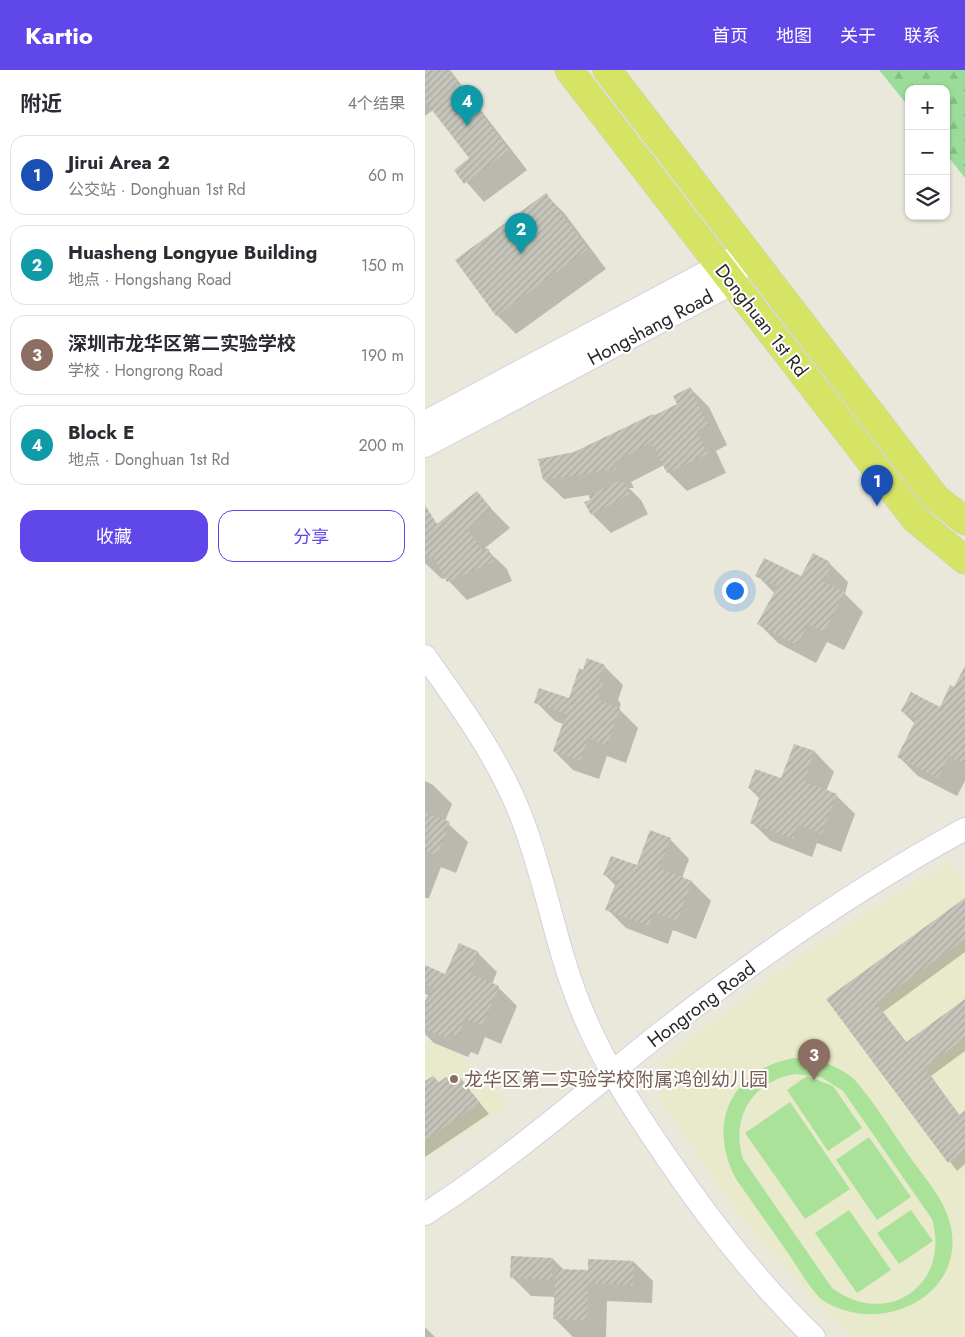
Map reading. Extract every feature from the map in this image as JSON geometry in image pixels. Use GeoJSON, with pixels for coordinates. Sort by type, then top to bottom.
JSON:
{"type":"FeatureCollection","features":[{"type":"Feature","properties":{"kind":"main road","name":"Donghuan 1st Rd"},"geometry":{"type":"LineString","coordinates":[[569,70],[915,519],[965,560]]}},
{"type":"Feature","properties":{"kind":"main road","name":"Donghuan 1st Rd"},"geometry":{"type":"LineString","coordinates":[[607,70],[936,498],[965,522]]}},
{"type":"Feature","properties":{"kind":"street","name":"Hongshang Road"},"geometry":{"type":"LineString","coordinates":[[425,446],[726,274],[747,251]]}},
{"type":"Feature","properties":{"kind":"street","name":"Hongshang Road"},"geometry":{"type":"LineString","coordinates":[[425,422],[726,274]]}},
{"type":"Feature","properties":{"kind":"street"},"geometry":{"type":"LineString","coordinates":[[425,656],[475,726],[511,793],[533,848],[559,949],[571,984],[585,1018],[612,1073],[638,1116],[707,1215],[764,1286],[814,1337]]}},
{"type":"Feature","properties":{"kind":"street","name":"Hongrong Road"},"geometry":{"type":"LineString","coordinates":[[425,1214],[493,1167],[666,1029],[777,947],[893,871],[961,838]]}},
{"type":"Feature","properties":{"kind":"shaded area"},"geometry":{"type":"Polygon","coordinates":[[[950,861],[965,879],[965,1337],[852,1337],[814,1300],[755,1234],[728,1200],[660,1101],[666,1058],[804,953],[950,861]]]}},
{"type":"Feature","properties":{"kind":"shaded area","name":"龙华区第二实验学校附属鸿创幼儿园"},"geometry":{"type":"Polygon","coordinates":[[[425,1039],[458,1053],[510,1104],[425,1159],[425,1039]]]}},
{"type":"Feature","properties":{"kind":"green space"},"geometry":{"type":"Polygon","coordinates":[[[879,70],[965,70],[965,178],[950,159],[950,85],[905,85],[905,102],[879,70]]]}},
{"type":"Feature","properties":{"kind":"green space"},"geometry":{"type":"Polygon","coordinates":[[[794,1058],[811,1060],[833,1066],[854,1079],[939,1197],[951,1227],[952,1253],[944,1274],[930,1292],[912,1305],[890,1312],[866,1314],[843,1310],[821,1299],[736,1179],[727,1158],[724,1138],[725,1119],[731,1102],[740,1086],[772,1064],[794,1058]],[[795,1074],[767,1084],[757,1093],[748,1103],[740,1129],[743,1159],[832,1288],[853,1300],[873,1304],[893,1302],[910,1294],[923,1281],[932,1263],[935,1243],[932,1219],[843,1091],[821,1077],[795,1074]]]}},
{"type":"Feature","properties":{"kind":"green space"},"geometry":{"type":"Polygon","coordinates":[[[807,1076],[833,1086],[862,1128],[828,1151],[787,1090],[807,1076]]]}},
{"type":"Feature","properties":{"kind":"green space"},"geometry":{"type":"Polygon","coordinates":[[[790,1102],[850,1189],[805,1219],[745,1133],[790,1102]]]}},
{"type":"Feature","properties":{"kind":"green space"},"geometry":{"type":"Polygon","coordinates":[[[869,1137],[911,1197],[877,1220],[836,1160],[869,1137]]]}},
{"type":"Feature","properties":{"kind":"green space"},"geometry":{"type":"Polygon","coordinates":[[[849,1210],[891,1270],[857,1293],[815,1233],[849,1210]]]}},
{"type":"Feature","properties":{"kind":"green space"},"geometry":{"type":"Polygon","coordinates":[[[911,1210],[933,1241],[899,1264],[877,1233],[911,1210]]]}},
{"type":"Feature","properties":{"kind":"building"},"geometry":{"type":"Polygon","coordinates":[[[425,70],[448,70],[509,150],[464,184],[454,170],[469,158],[425,101],[425,70]]]}},
{"type":"Feature","properties":{"kind":"building"},"geometry":{"type":"Polygon","coordinates":[[[546,193],[588,249],[496,316],[455,260],[546,193]]]}},
{"type":"Feature","properties":{"kind":"building"},"geometry":{"type":"Polygon","coordinates":[[[690,387],[709,426],[697,431],[708,454],[667,473],[651,442],[613,463],[616,469],[543,480],[538,459],[574,452],[653,414],[654,416],[677,404],[673,396],[690,387]]]}},
{"type":"Feature","properties":{"kind":"building"},"geometry":{"type":"Polygon","coordinates":[[[622,479],[630,494],[591,515],[584,502],[590,500],[589,496],[622,479]]]}},
{"type":"Feature","properties":{"kind":"building"},"geometry":{"type":"Polygon","coordinates":[[[477,491],[491,508],[467,529],[483,551],[488,548],[494,562],[447,582],[433,556],[425,559],[425,505],[437,524],[477,491]]]}},
{"type":"Feature","properties":{"kind":"building"},"geometry":{"type":"Polygon","coordinates":[[[813,553],[830,562],[827,566],[830,568],[823,581],[845,592],[824,632],[808,624],[797,645],[757,624],[777,587],[755,576],[764,558],[801,576],[813,553]]]}},
{"type":"Feature","properties":{"kind":"building"},"geometry":{"type":"Polygon","coordinates":[[[587,658],[605,665],[599,682],[603,683],[597,700],[620,708],[607,745],[588,738],[580,761],[553,751],[566,714],[534,703],[539,688],[569,698],[579,668],[583,670],[587,658]]]}},
{"type":"Feature","properties":{"kind":"building"},"geometry":{"type":"Polygon","coordinates":[[[965,666],[965,764],[949,756],[938,778],[897,757],[916,719],[901,711],[911,692],[940,707],[950,685],[954,687],[965,666]]]}},
{"type":"Feature","properties":{"kind":"building"},"geometry":{"type":"Polygon","coordinates":[[[794,744],[815,751],[804,781],[837,794],[822,834],[798,825],[793,839],[750,823],[761,793],[748,788],[755,769],[781,778],[794,744]]]}},
{"type":"Feature","properties":{"kind":"building"},"geometry":{"type":"Polygon","coordinates":[[[425,812],[450,822],[437,855],[425,850],[425,812]]]}},
{"type":"Feature","properties":{"kind":"building"},"geometry":{"type":"Polygon","coordinates":[[[650,830],[671,838],[659,868],[692,881],[677,921],[654,912],[649,926],[605,910],[617,880],[603,875],[611,856],[637,865],[650,830]]]}},
{"type":"Feature","properties":{"kind":"building"},"geometry":{"type":"Polygon","coordinates":[[[965,898],[965,939],[876,1003],[905,1043],[965,999],[965,1038],[924,1068],[959,1115],[965,1110],[965,1151],[948,1163],[826,999],[965,898]]]}},
{"type":"Feature","properties":{"kind":"building"},"geometry":{"type":"Polygon","coordinates":[[[459,943],[479,952],[470,973],[499,986],[482,1026],[465,1019],[459,1036],[452,1034],[449,1039],[425,1029],[425,1008],[433,987],[425,984],[425,965],[445,974],[459,943]]]}},
{"type":"Feature","properties":{"kind":"building"},"geometry":{"type":"Polygon","coordinates":[[[433,1076],[439,1082],[446,1077],[451,1081],[459,1076],[480,1103],[425,1140],[425,1081],[433,1076]]]}},
{"type":"Feature","properties":{"kind":"building"},"geometry":{"type":"Polygon","coordinates":[[[511,1256],[553,1258],[552,1280],[510,1278],[511,1256]]]}},
{"type":"Feature","properties":{"kind":"building"},"geometry":{"type":"Polygon","coordinates":[[[588,1259],[634,1261],[633,1285],[588,1283],[587,1321],[553,1319],[556,1269],[588,1270],[588,1259]]]}},
{"type":"Feature","properties":{"kind":"place","name":"Block E"},"geometry":{"type":"Point","coordinates":[467,126]}},
{"type":"Feature","properties":{"kind":"place","name":"Huasheng Longyue Building"},"geometry":{"type":"Point","coordinates":[521,254]}},
{"type":"Feature","properties":{"kind":"place","name":"Jirui Area 2"},"geometry":{"type":"Point","coordinates":[877,506]}},
{"type":"Feature","properties":{"kind":"place","name":"龙华区第二实验学校附属鸿创幼儿园"},"geometry":{"type":"Point","coordinates":[454,1079]}},
{"type":"Feature","properties":{"kind":"place","name":"深圳市龙华区第二实验学校"},"geometry":{"type":"Point","coordinates":[814,1080]}}]}
